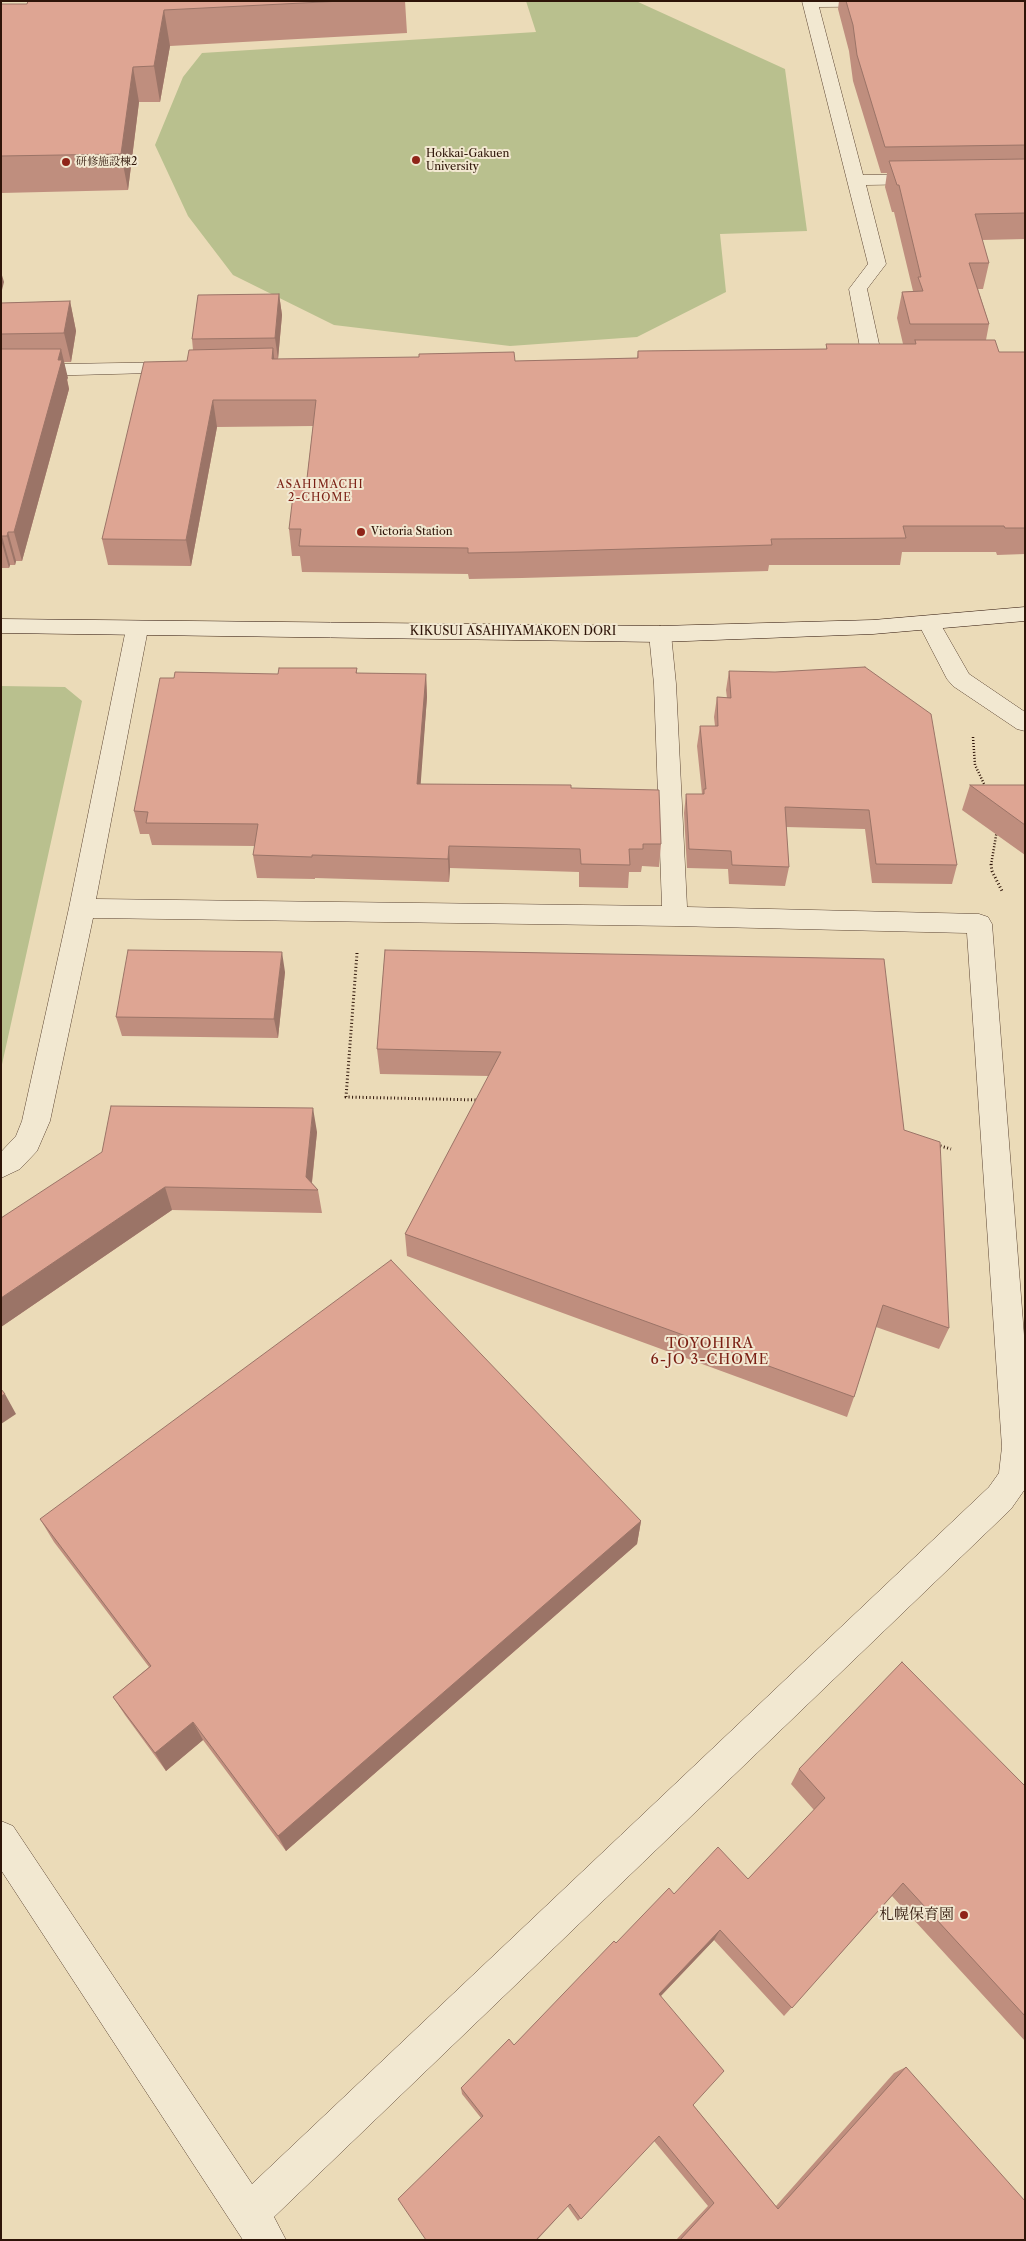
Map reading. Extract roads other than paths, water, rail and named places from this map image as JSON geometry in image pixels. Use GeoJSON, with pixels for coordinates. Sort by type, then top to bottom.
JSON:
{"type":"FeatureCollection","features":[{"type":"Feature","properties":{"kind":"street"},"geometry":{"type":"LineString","coordinates":[[872,358],[858,289],[877,264],[810,2],[925,1]]}},
{"type":"Feature","properties":{"kind":"street"},"geometry":{"type":"LineString","coordinates":[[855,180],[940,178]]}},
{"type":"Feature","properties":{"kind":"street"},"geometry":{"type":"LineString","coordinates":[[852,359],[910,359]]}},
{"type":"Feature","properties":{"kind":"street"},"geometry":{"type":"LineString","coordinates":[[1,371],[199,368]]}},
{"type":"Feature","properties":{"kind":"street","name":"KIKUSUI ASAHIYAMAKOEN DORI"},"geometry":{"type":"LineString","coordinates":[[1,626],[660,634],[761,632],[929,624],[1025,614]]}},
{"type":"Feature","properties":{"kind":"street"},"geometry":{"type":"LineString","coordinates":[[929,624],[955,673],[961,680],[1025,723]]}},
{"type":"Feature","properties":{"kind":"street"},"geometry":{"type":"LineString","coordinates":[[1,1166],[10,1161],[27,1143],[36,1121],[82,908],[137,629]]}},
{"type":"Feature","properties":{"kind":"street"},"geometry":{"type":"LineString","coordinates":[[660,634],[665,684],[675,916]]}},
{"type":"Feature","properties":{"kind":"street"},"geometry":{"type":"LineString","coordinates":[[1,1838],[258,2227],[1000,1498],[1014,1478],[1017,1447],[1013,1237],[980,924],[675,916],[82,908]]}},
{"type":"Feature","properties":{"kind":"place","name":"Hokkai-Gakuen University"},"geometry":{"type":"Point","coordinates":[416,160]}},
{"type":"Feature","properties":{"kind":"place","name":"研修施設棟2"},"geometry":{"type":"Point","coordinates":[66,162]}},
{"type":"Feature","properties":{"kind":"place","name":"Victoria Station"},"geometry":{"type":"Point","coordinates":[361,532]}},
{"type":"Feature","properties":{"kind":"place","name":"札幌保育園"},"geometry":{"type":"Point","coordinates":[964,1915]}},
{"type":"Feature","properties":{"kind":"district","name":"ASAHIMACHI 2-CHOME"},"geometry":{"type":"Point","coordinates":[320,491]}},
{"type":"Feature","properties":{"kind":"district","name":"TOYOHIRA 6-JO 3-CHOME"},"geometry":{"type":"Point","coordinates":[710,1352]}}]}
